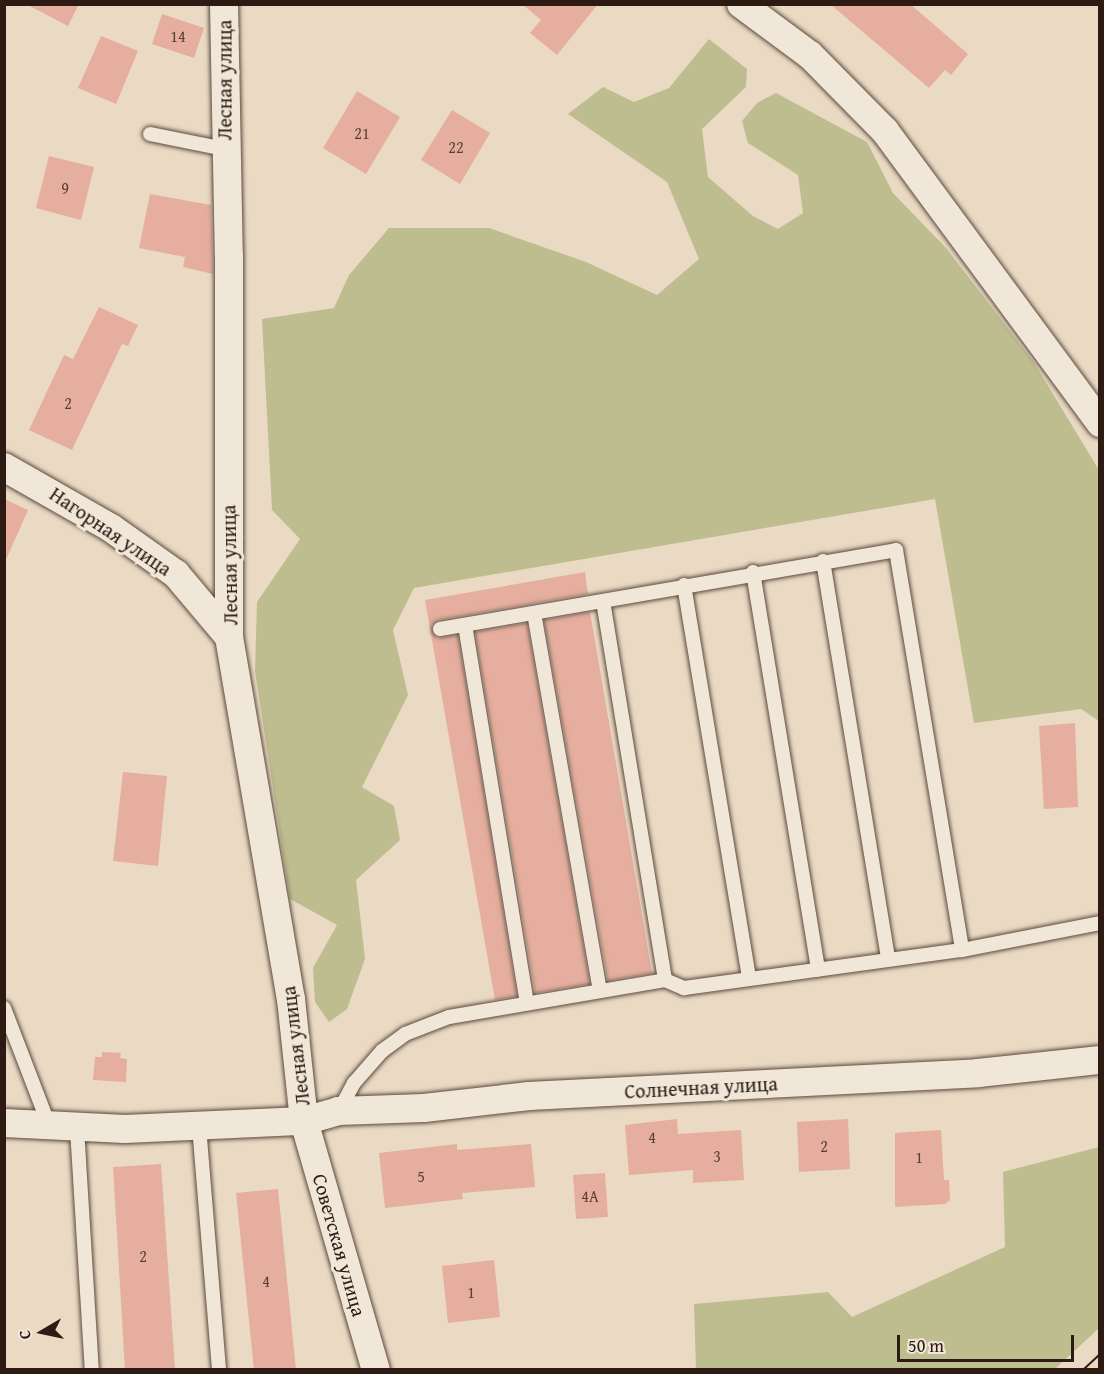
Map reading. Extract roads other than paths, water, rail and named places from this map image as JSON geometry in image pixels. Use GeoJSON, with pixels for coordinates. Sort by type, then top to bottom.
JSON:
{"type":"FeatureCollection","features":[{"type":"Feature","properties":{"kind":"street","name":"Лесная улица"},"geometry":{"type":"LineString","coordinates":[[224,4],[225,149],[229,256],[229,637],[291,999],[304,1121]]}},
{"type":"Feature","properties":{"kind":"street"},"geometry":{"type":"LineString","coordinates":[[743,5],[810,55],[885,131],[1100,423]]}},
{"type":"Feature","properties":{"kind":"street","name":"Нагорная улица"},"geometry":{"type":"LineString","coordinates":[[4,467],[92,516],[176,574],[229,637]]}},
{"type":"Feature","properties":{"kind":"street","name":"Солнечная улица"},"geometry":{"type":"LineString","coordinates":[[4,1123],[77,1128],[304,1121],[338,1111],[424,1108],[530,1096],[978,1073],[1100,1060]]}},
{"type":"Feature","properties":{"kind":"street","name":"Советская улица"},"geometry":{"type":"LineString","coordinates":[[304,1121],[376,1370]]}},
{"type":"Feature","properties":{"kind":"lane"},"geometry":{"type":"LineString","coordinates":[[150,134],[225,149]]}},
{"type":"Feature","properties":{"kind":"lane"},"geometry":{"type":"LineString","coordinates":[[440,629],[753,572],[896,550],[962,950]]}},
{"type":"Feature","properties":{"kind":"lane"},"geometry":{"type":"LineString","coordinates":[[823,561],[888,960]]}},
{"type":"Feature","properties":{"kind":"lane"},"geometry":{"type":"LineString","coordinates":[[753,572],[818,969]]}},
{"type":"Feature","properties":{"kind":"lane"},"geometry":{"type":"LineString","coordinates":[[684,585],[748,979]]}},
{"type":"Feature","properties":{"kind":"lane"},"geometry":{"type":"LineString","coordinates":[[603,601],[665,980]]}},
{"type":"Feature","properties":{"kind":"lane"},"geometry":{"type":"LineString","coordinates":[[534,613],[600,990]]}},
{"type":"Feature","properties":{"kind":"lane"},"geometry":{"type":"LineString","coordinates":[[465,625],[527,1003]]}},
{"type":"Feature","properties":{"kind":"lane"},"geometry":{"type":"LineString","coordinates":[[338,1111],[361,1075],[382,1051],[405,1034],[449,1017],[665,980],[684,988],[962,950],[1100,923]]}},
{"type":"Feature","properties":{"kind":"lane"},"geometry":{"type":"LineString","coordinates":[[4,1008],[49,1125]]}},
{"type":"Feature","properties":{"kind":"lane"},"geometry":{"type":"LineString","coordinates":[[199,1126],[219,1370]]}},
{"type":"Feature","properties":{"kind":"lane"},"geometry":{"type":"LineString","coordinates":[[77,1128],[92,1370]]}},
{"type":"Feature","properties":{"kind":"tram line"},"geometry":{"type":"LineString","coordinates":[[1083,1370],[1100,1354]]}}]}
